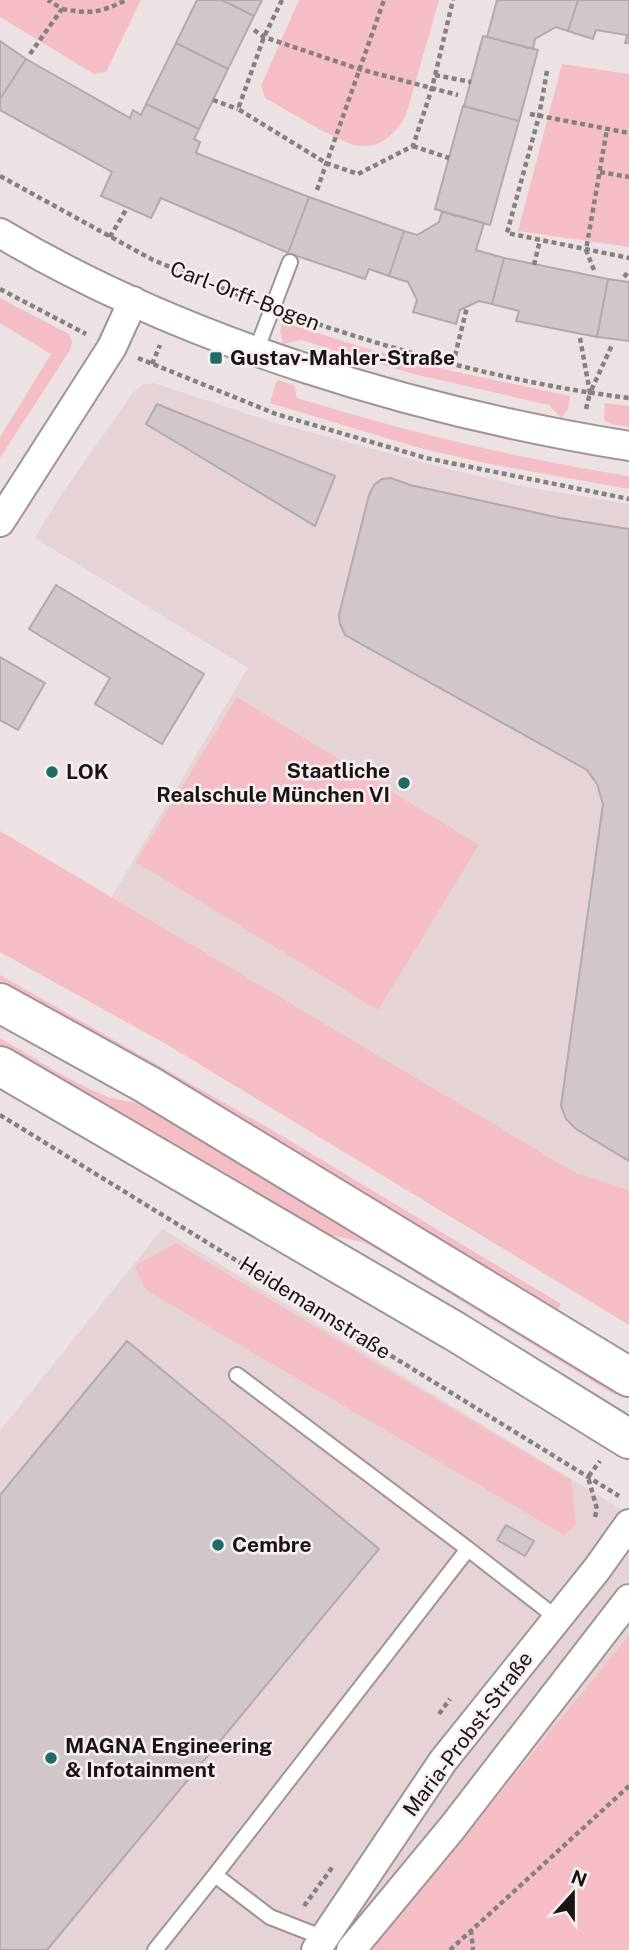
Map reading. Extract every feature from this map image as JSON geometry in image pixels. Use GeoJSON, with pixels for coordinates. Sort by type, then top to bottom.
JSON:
{"type":"FeatureCollection","features":[{"type":"Feature","properties":{"kind":"main road"},"geometry":{"type":"LineString","coordinates":[[0,1003],[160,1092],[629,1377]]}},
{"type":"Feature","properties":{"kind":"main road"},"geometry":{"type":"LineString","coordinates":[[0,1066],[456,1332],[629,1439]]}},
{"type":"Feature","properties":{"kind":"street"},"geometry":{"type":"LineString","coordinates":[[0,233],[57,265],[133,301],[256,351],[345,380],[466,412],[578,438],[629,446]]}},
{"type":"Feature","properties":{"kind":"street"},"geometry":{"type":"LineString","coordinates":[[0,522],[112,347],[133,301]]}},
{"type":"Feature","properties":{"kind":"street","name":"Maria-Probst-Straße"},"geometry":{"type":"LineString","coordinates":[[320,1944],[443,1761],[597,1569],[629,1524]]}},
{"type":"Feature","properties":{"kind":"street","name":"Maria-Probst-Straße"},"geometry":{"type":"LineString","coordinates":[[351,1950],[452,1828],[629,1599]]}},
{"type":"Feature","properties":{"kind":"lane"},"geometry":{"type":"LineString","coordinates":[[256,351],[290,262]]}},
{"type":"Feature","properties":{"kind":"lane"},"geometry":{"type":"LineString","coordinates":[[237,1375],[557,1618]]}},
{"type":"Feature","properties":{"kind":"lane"},"geometry":{"type":"LineString","coordinates":[[155,1950],[468,1549]]}},
{"type":"Feature","properties":{"kind":"lane"},"geometry":{"type":"LineString","coordinates":[[215,1875],[270,1917],[320,1944]]}},
{"type":"Feature","properties":{"kind":"path"},"geometry":{"type":"LineString","coordinates":[[48,0],[62,9],[82,13],[104,11],[126,0]]}},
{"type":"Feature","properties":{"kind":"path"},"geometry":{"type":"LineString","coordinates":[[238,108],[264,37],[282,0]]}},
{"type":"Feature","properties":{"kind":"path"},"geometry":{"type":"LineString","coordinates":[[317,190],[384,0]]}},
{"type":"Feature","properties":{"kind":"path"},"geometry":{"type":"LineString","coordinates":[[213,100],[238,108],[326,163],[358,174],[412,146],[432,88],[453,0]]}},
{"type":"Feature","properties":{"kind":"path"},"geometry":{"type":"LineString","coordinates":[[30,54],[62,9]]}},
{"type":"Feature","properties":{"kind":"path"},"geometry":{"type":"LineString","coordinates":[[254,30],[264,37],[359,69],[458,95]]}},
{"type":"Feature","properties":{"kind":"path"},"geometry":{"type":"LineString","coordinates":[[547,71],[539,116],[507,233],[629,258]]}},
{"type":"Feature","properties":{"kind":"path"},"geometry":{"type":"LineString","coordinates":[[435,75],[471,82]]}},
{"type":"Feature","properties":{"kind":"path"},"geometry":{"type":"LineString","coordinates":[[530,114],[629,133]]}},
{"type":"Feature","properties":{"kind":"path"},"geometry":{"type":"LineString","coordinates":[[594,270],[586,250],[607,129]]}},
{"type":"Feature","properties":{"kind":"path"},"geometry":{"type":"LineString","coordinates":[[412,146],[449,158]]}},
{"type":"Feature","properties":{"kind":"path"},"geometry":{"type":"LineString","coordinates":[[600,172],[629,177]]}},
{"type":"Feature","properties":{"kind":"path","name":"Carl-Orff-Bogen"},"geometry":{"type":"LineString","coordinates":[[0,176],[153,260],[272,309],[355,337],[453,364],[590,393],[629,398]]}},
{"type":"Feature","properties":{"kind":"path"},"geometry":{"type":"LineString","coordinates":[[110,237],[127,208]]}},
{"type":"Feature","properties":{"kind":"path"},"geometry":{"type":"LineString","coordinates":[[534,265],[540,240]]}},
{"type":"Feature","properties":{"kind":"path"},"geometry":{"type":"LineString","coordinates":[[624,277],[629,271]]}},
{"type":"Feature","properties":{"kind":"path"},"geometry":{"type":"LineString","coordinates":[[0,289],[112,347],[276,414],[426,458],[629,499]]}},
{"type":"Feature","properties":{"kind":"path"},"geometry":{"type":"LineString","coordinates":[[453,364],[467,307]]}},
{"type":"Feature","properties":{"kind":"path"},"geometry":{"type":"LineString","coordinates":[[580,338],[590,393]]}},
{"type":"Feature","properties":{"kind":"path"},"geometry":{"type":"LineString","coordinates":[[152,364],[160,344]]}},
{"type":"Feature","properties":{"kind":"path"},"geometry":{"type":"LineString","coordinates":[[590,393],[612,345]]}},
{"type":"Feature","properties":{"kind":"path","name":"Heidemannstraße"},"geometry":{"type":"LineString","coordinates":[[0,1115],[629,1502]]}},
{"type":"Feature","properties":{"kind":"path"},"geometry":{"type":"LineString","coordinates":[[450,1950],[629,1786]]}},
{"type":"Feature","properties":{"kind":"path"},"geometry":{"type":"LineString","coordinates":[[471,1930],[473,1950]]}},
{"type":"Feature","properties":{"kind":"shaded area"},"geometry":{"type":"Polygon","coordinates":[[[0,0],[141,0],[106,72],[94,74],[0,17],[0,0]]]}},
{"type":"Feature","properties":{"kind":"shaded area"},"geometry":{"type":"Polygon","coordinates":[[[299,0],[439,0],[406,115],[398,128],[381,142],[367,146],[351,144],[265,98],[261,86],[299,0]]]}},
{"type":"Feature","properties":{"kind":"shaded area"},"geometry":{"type":"Polygon","coordinates":[[[562,64],[629,74],[629,247],[518,231],[562,64]]]}},
{"type":"Feature","properties":{"kind":"shaded area"},"geometry":{"type":"Polygon","coordinates":[[[0,298],[69,334],[72,342],[70,350],[0,458],[0,437],[51,354],[0,323],[0,298]]]}},
{"type":"Feature","properties":{"kind":"shaded area"},"geometry":{"type":"Polygon","coordinates":[[[283,322],[371,350],[452,371],[570,396],[568,410],[561,418],[549,405],[413,374],[301,340],[283,344],[280,331],[283,322]]]}},
{"type":"Feature","properties":{"kind":"shaded area"},"geometry":{"type":"Polygon","coordinates":[[[277,380],[294,385],[297,398],[379,422],[503,452],[629,476],[629,489],[423,449],[270,403],[277,380]]]}},
{"type":"Feature","properties":{"kind":"shaded area","name":"Staatliche Realschule München VI"},"geometry":{"type":"Polygon","coordinates":[[[154,383],[272,422],[448,469],[526,487],[629,504],[629,1190],[576,1173],[111,898],[248,668],[35,538],[61,495],[133,393],[142,385],[154,383]]]}},
{"type":"Feature","properties":{"kind":"shaded area"},"geometry":{"type":"Polygon","coordinates":[[[605,403],[629,406],[629,427],[604,420],[605,403]]]}},
{"type":"Feature","properties":{"kind":"shaded area"},"geometry":{"type":"Polygon","coordinates":[[[237,697],[479,845],[378,1010],[136,862],[237,697]]]}},
{"type":"Feature","properties":{"kind":"shaded area"},"geometry":{"type":"Polygon","coordinates":[[[0,831],[576,1173],[629,1190],[629,1325],[166,1044],[0,952],[0,831]]]}},
{"type":"Feature","properties":{"kind":"shaded area"},"geometry":{"type":"Polygon","coordinates":[[[0,975],[272,1130],[561,1304],[555,1314],[0,987],[0,975]]]}},
{"type":"Feature","properties":{"kind":"shaded area"},"geometry":{"type":"Polygon","coordinates":[[[0,1038],[94,1091],[113,1099],[151,1107],[619,1389],[615,1395],[365,1243],[314,1231],[0,1050],[0,1038]]]}},
{"type":"Feature","properties":{"kind":"shaded area"},"geometry":{"type":"Polygon","coordinates":[[[162,1229],[629,1514],[629,1635],[371,1950],[0,1950],[0,1431],[162,1229]]]}},
{"type":"Feature","properties":{"kind":"shaded area"},"geometry":{"type":"Polygon","coordinates":[[[176,1243],[571,1480],[576,1525],[564,1535],[146,1290],[135,1266],[176,1243]]]}},
{"type":"Feature","properties":{"kind":"shaded area"},"geometry":{"type":"Polygon","coordinates":[[[629,1635],[629,1950],[371,1950],[399,1916],[629,1635]]]}},
{"type":"Feature","properties":{"kind":"building"},"geometry":{"type":"Polygon","coordinates":[[[197,0],[222,0],[254,16],[228,69],[176,43],[197,0]]]}},
{"type":"Feature","properties":{"kind":"building"},"geometry":{"type":"Polygon","coordinates":[[[222,0],[262,0],[254,16],[222,0]]]}},
{"type":"Feature","properties":{"kind":"building"},"geometry":{"type":"Polygon","coordinates":[[[497,0],[578,0],[568,31],[556,27],[535,39],[533,49],[487,37],[497,0]]]}},
{"type":"Feature","properties":{"kind":"building"},"geometry":{"type":"Polygon","coordinates":[[[578,0],[629,0],[629,43],[625,43],[627,35],[596,30],[593,39],[568,31],[578,0]]]}},
{"type":"Feature","properties":{"kind":"building"},"geometry":{"type":"Polygon","coordinates":[[[483,36],[538,50],[519,121],[464,106],[483,36]]]}},
{"type":"Feature","properties":{"kind":"building"},"geometry":{"type":"Polygon","coordinates":[[[0,41],[26,59],[0,99],[0,41]]]}},
{"type":"Feature","properties":{"kind":"building"},"geometry":{"type":"Polygon","coordinates":[[[176,43],[228,69],[199,129],[146,104],[176,43]]]}},
{"type":"Feature","properties":{"kind":"building"},"geometry":{"type":"Polygon","coordinates":[[[26,59],[130,118],[133,110],[141,115],[146,104],[199,129],[194,139],[200,142],[196,153],[309,197],[288,253],[161,198],[151,218],[101,196],[112,172],[0,110],[0,99],[26,59]]]}},
{"type":"Feature","properties":{"kind":"building"},"geometry":{"type":"Polygon","coordinates":[[[463,106],[519,121],[490,225],[435,209],[463,106]]]}},
{"type":"Feature","properties":{"kind":"building"},"geometry":{"type":"Polygon","coordinates":[[[309,197],[404,231],[389,276],[369,269],[365,279],[288,253],[309,197]]]}},
{"type":"Feature","properties":{"kind":"building"},"geometry":{"type":"Polygon","coordinates":[[[442,212],[484,223],[476,250],[504,258],[492,304],[479,301],[460,310],[456,324],[413,312],[417,300],[408,282],[389,276],[404,231],[417,235],[439,222],[442,212]]]}},
{"type":"Feature","properties":{"kind":"building"},"geometry":{"type":"Polygon","coordinates":[[[504,258],[608,279],[597,337],[516,321],[519,311],[492,304],[504,258]]]}},
{"type":"Feature","properties":{"kind":"building"},"geometry":{"type":"Polygon","coordinates":[[[608,279],[629,282],[629,341],[597,337],[608,279]]]}},
{"type":"Feature","properties":{"kind":"building"},"geometry":{"type":"Polygon","coordinates":[[[157,404],[335,476],[315,526],[146,424],[157,404]]]}},
{"type":"Feature","properties":{"kind":"building"},"geometry":{"type":"Polygon","coordinates":[[[391,478],[410,485],[560,518],[629,529],[629,1161],[576,1129],[566,1119],[561,1106],[603,804],[597,784],[587,770],[345,635],[340,624],[339,615],[369,495],[374,485],[382,479],[391,478]]]}},
{"type":"Feature","properties":{"kind":"building"},"geometry":{"type":"Polygon","coordinates":[[[56,585],[204,674],[162,744],[95,704],[110,678],[29,629],[56,585]]]}},
{"type":"Feature","properties":{"kind":"building"},"geometry":{"type":"Polygon","coordinates":[[[0,657],[45,683],[18,730],[0,720],[0,657]]]}},
{"type":"Feature","properties":{"kind":"building"},"geometry":{"type":"Polygon","coordinates":[[[127,1341],[379,1549],[47,1950],[0,1950],[0,1495],[127,1341]]]}},
{"type":"Feature","properties":{"kind":"building"},"geometry":{"type":"Polygon","coordinates":[[[506,1525],[534,1541],[525,1556],[497,1540],[506,1525]]]}},
{"type":"Feature","properties":{"kind":"place","name":"Gustav-Mahler-Straße"},"geometry":{"type":"Point","coordinates":[216,358]}},
{"type":"Feature","properties":{"kind":"place","name":"LOK"},"geometry":{"type":"Point","coordinates":[52,772]}},
{"type":"Feature","properties":{"kind":"place","name":"Staatliche Realschule München VI"},"geometry":{"type":"Point","coordinates":[404,783]}},
{"type":"Feature","properties":{"kind":"place","name":"Cembre"},"geometry":{"type":"Point","coordinates":[218,1545]}},
{"type":"Feature","properties":{"kind":"place","name":"MAGNA Engineering & Infotainment"},"geometry":{"type":"Point","coordinates":[51,1758]}}]}
